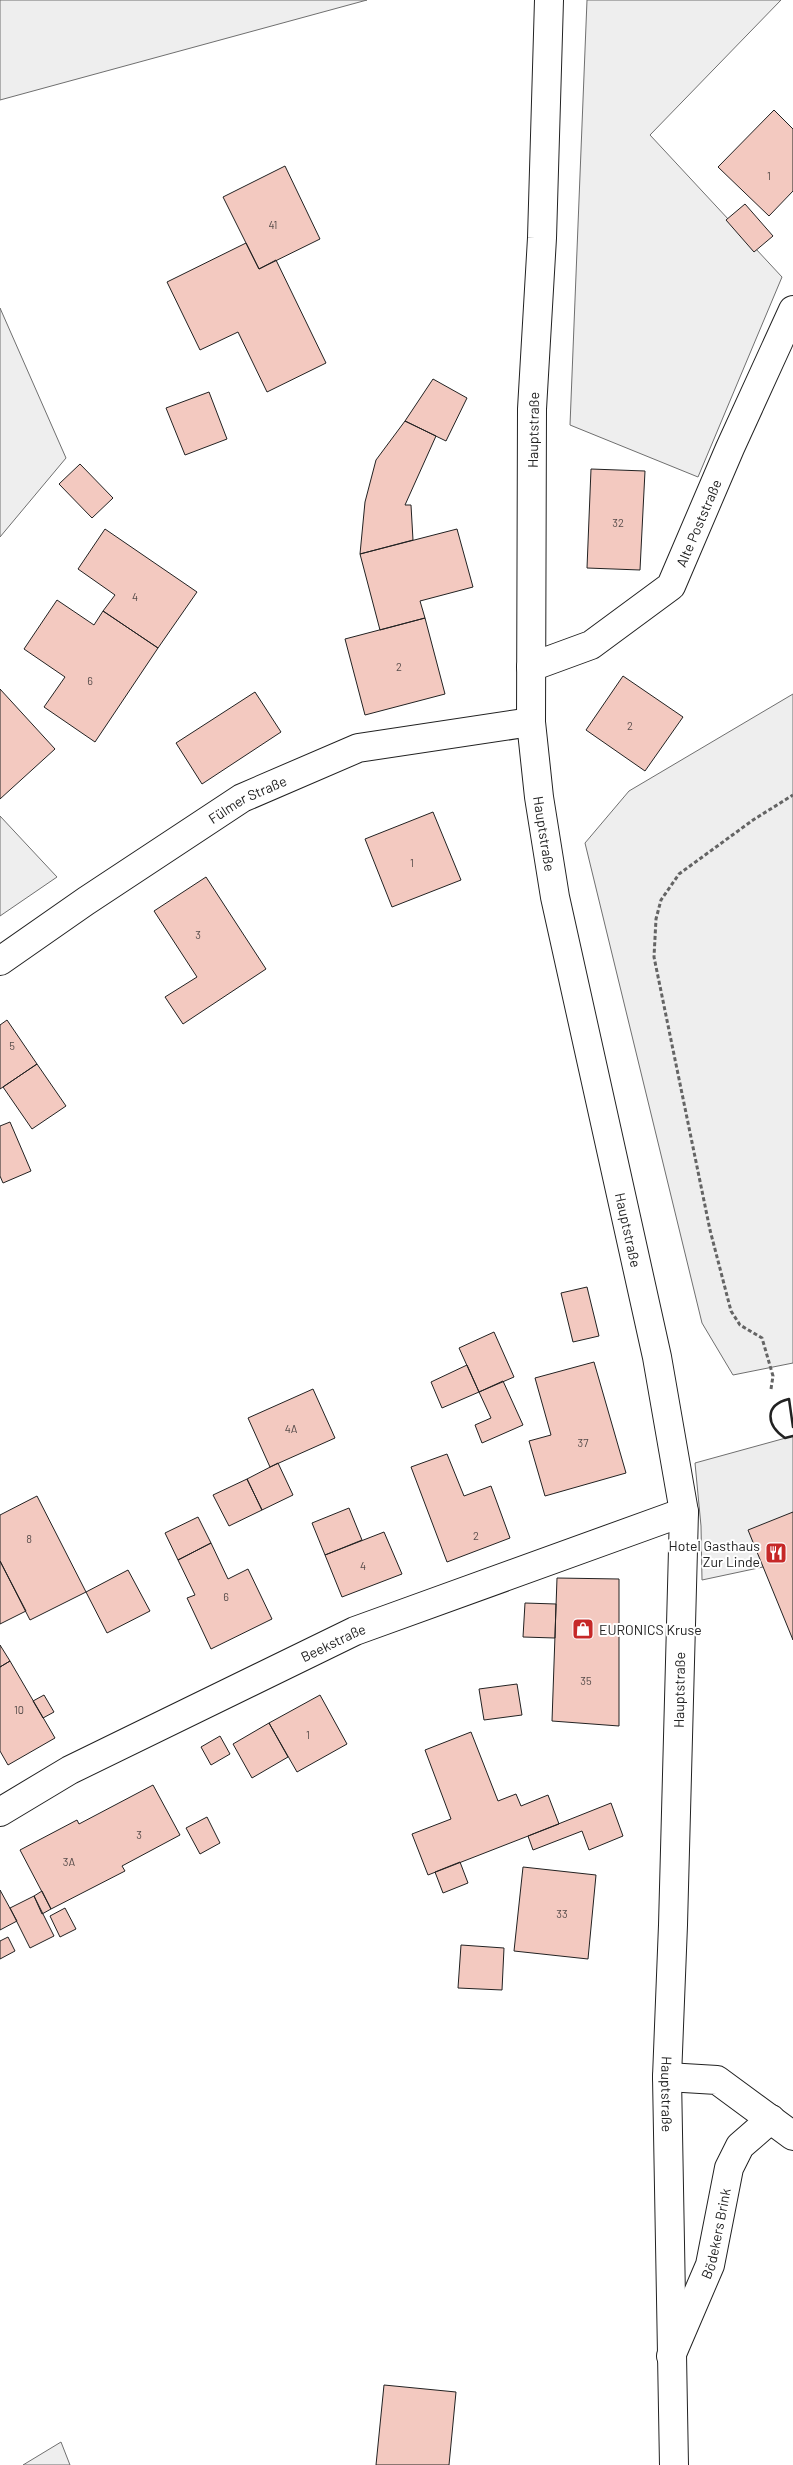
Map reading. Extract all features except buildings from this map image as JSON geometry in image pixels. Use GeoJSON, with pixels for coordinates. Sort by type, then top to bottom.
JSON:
{"type":"FeatureCollection","features":[{"type":"Feature","properties":{"kind":"main road","name":"Hauptstraße"},"geometry":{"type":"LineString","coordinates":[[549,0],[542,238],[532,408],[532,722],[539,797],[556,897],[657,1358],[684,1512],[667,2077],[674,2465]]}},
{"type":"Feature","properties":{"kind":"main road","name":"Alte Poststraße"},"geometry":{"type":"LineString","coordinates":[[531,667],[591,645],[671,586],[730,448],[793,310]]}},
{"type":"Feature","properties":{"kind":"main road","name":"Fülmer Straße"},"geometry":{"type":"LineString","coordinates":[[0,961],[86,901],[242,798],[358,748],[532,722]]}},
{"type":"Feature","properties":{"kind":"main road","name":"Beekstraße"},"geometry":{"type":"LineString","coordinates":[[0,1812],[70,1770],[355,1631],[684,1512]]}},
{"type":"Feature","properties":{"kind":"main road"},"geometry":{"type":"LineString","coordinates":[[667,2077],[717,2080],[793,2136]]}},
{"type":"Feature","properties":{"kind":"main road","name":"Bödekers Brink"},"geometry":{"type":"LineString","coordinates":[[671,2356],[710,2265],[729,2168],[740,2146],[771,2119]]}},
{"type":"Feature","properties":{"kind":"path"},"geometry":{"type":"LineString","coordinates":[[771,1389],[773,1376],[762,1338],[740,1325],[731,1311],[712,1239],[654,957],[655,928],[661,900],[679,874],[753,820],[793,796]]}},
{"type":"Feature","properties":{"kind":"shaded area"},"geometry":{"type":"Polygon","coordinates":[[[0,0],[367,0],[0,100],[0,0]]]}},
{"type":"Feature","properties":{"kind":"shaded area"},"geometry":{"type":"Polygon","coordinates":[[[587,0],[781,0],[650,135],[782,277],[698,477],[570,425],[587,0]]]}},
{"type":"Feature","properties":{"kind":"shaded area"},"geometry":{"type":"Polygon","coordinates":[[[0,308],[66,458],[0,537],[0,308]]]}},
{"type":"Feature","properties":{"kind":"shaded area"},"geometry":{"type":"Polygon","coordinates":[[[793,694],[793,1363],[733,1375],[702,1323],[585,843],[629,791],[793,694]]]}},
{"type":"Feature","properties":{"kind":"shaded area"},"geometry":{"type":"Polygon","coordinates":[[[0,816],[57,877],[0,916],[0,816]]]}},
{"type":"Feature","properties":{"kind":"shaded area"},"geometry":{"type":"Polygon","coordinates":[[[793,1436],[793,1512],[763,1567],[702,1580],[701,1526],[695,1463],[793,1436]]]}},
{"type":"Feature","properties":{"kind":"shaded area"},"geometry":{"type":"Polygon","coordinates":[[[61,2442],[70,2465],[23,2465],[61,2442]]]}},
{"type":"Feature","properties":{"kind":"wall"},"geometry":{"type":"LineString","coordinates":[[793,1427],[789,1399],[775,1406],[770,1416],[771,1422],[779,1433],[785,1438],[793,1436]]}},
{"type":"Feature","properties":{"kind":"place","name":"Hotel Gasthaus Zur Linde"},"geometry":{"type":"Point","coordinates":[776,1553]}},
{"type":"Feature","properties":{"kind":"place","name":"EURONICS Kruse"},"geometry":{"type":"Point","coordinates":[583,1629]}}]}
